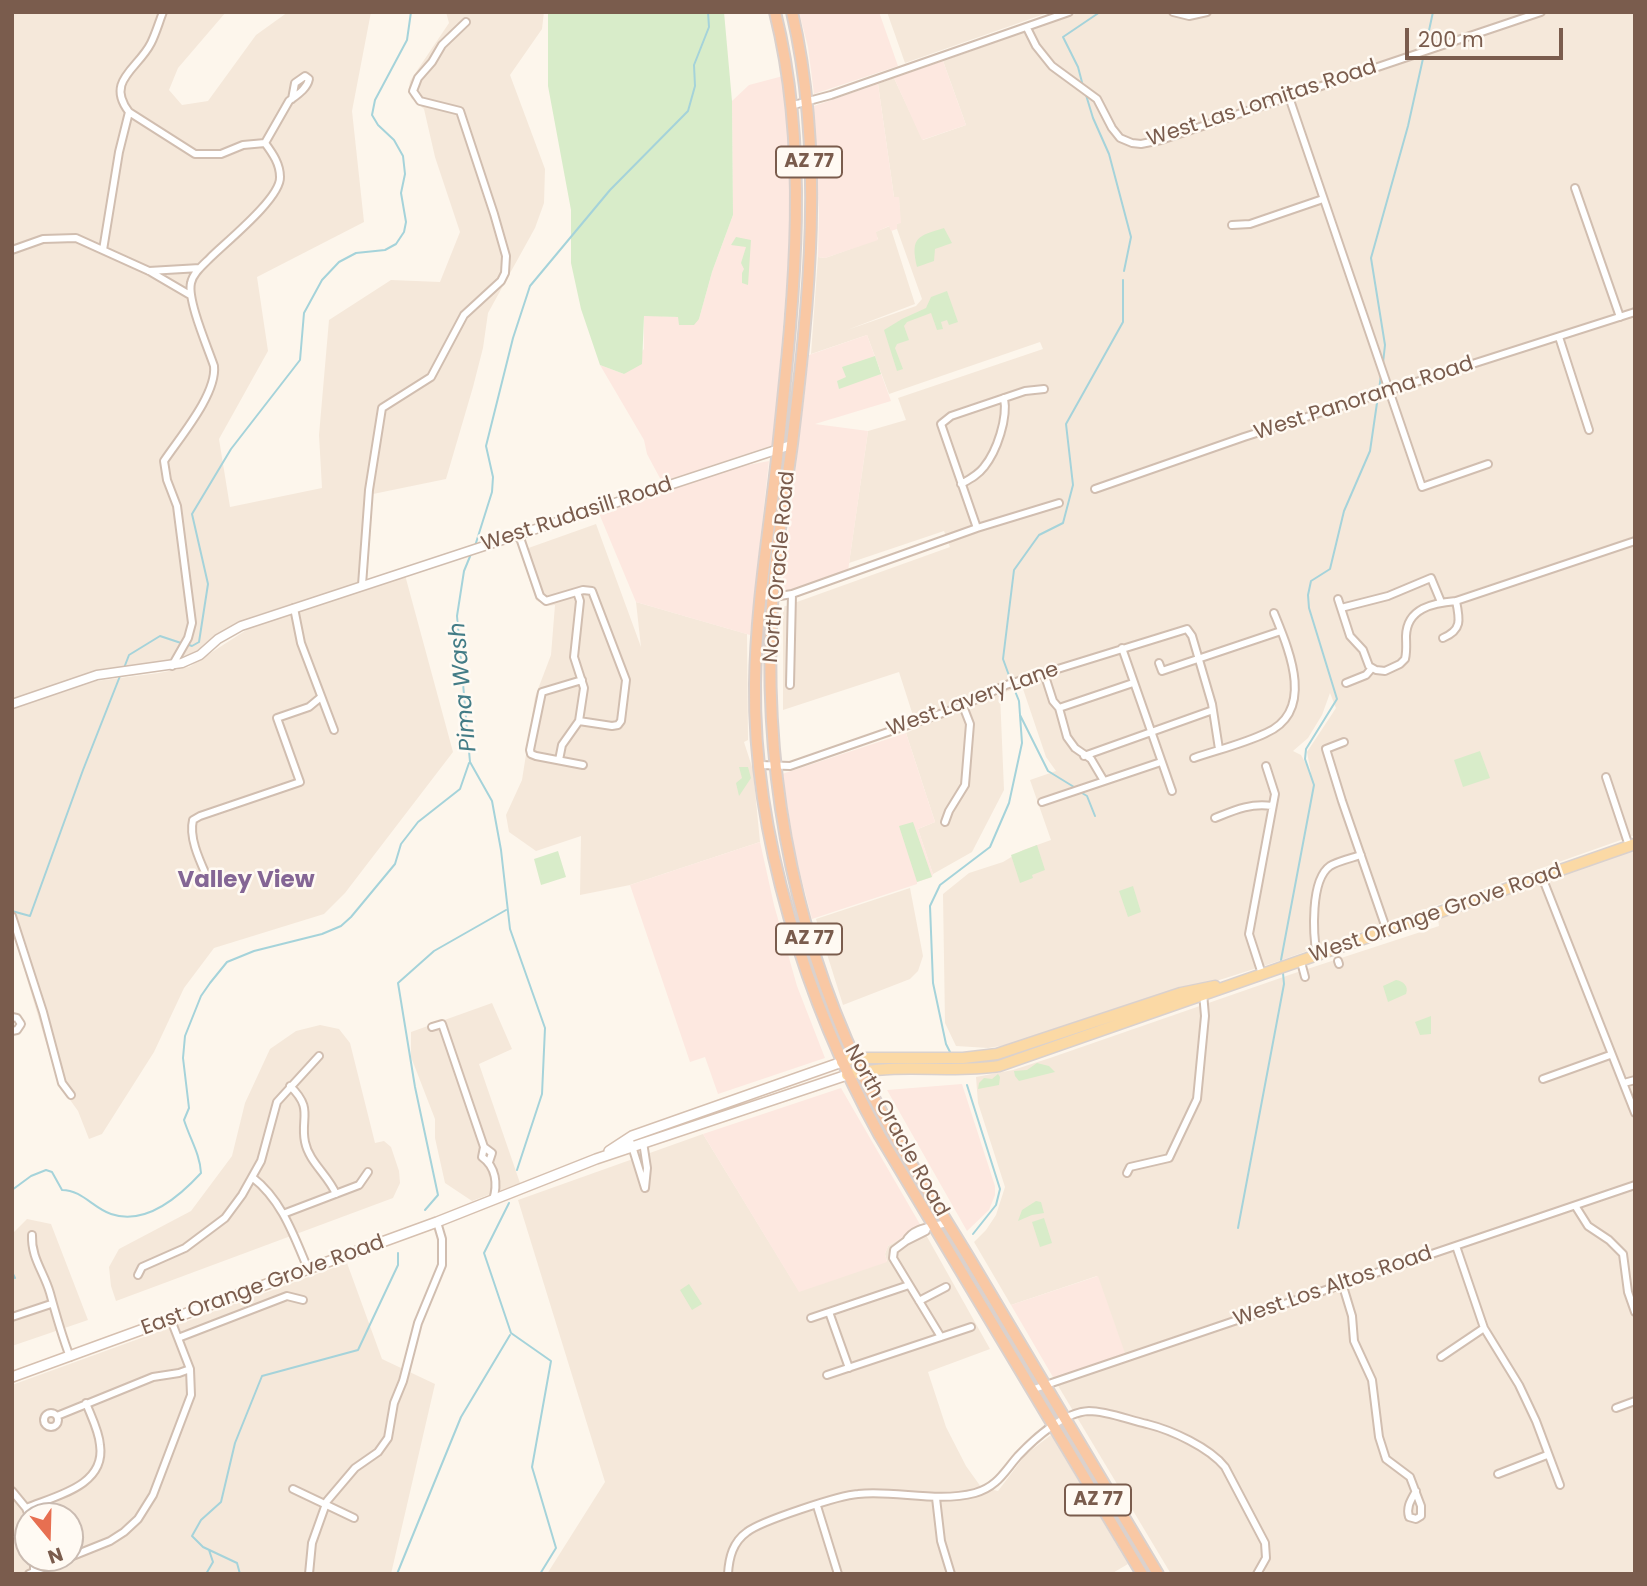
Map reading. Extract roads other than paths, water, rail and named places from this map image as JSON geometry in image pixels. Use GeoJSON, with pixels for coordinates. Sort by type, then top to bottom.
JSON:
{"type":"FeatureCollection","features":[{"type":"Feature","properties":{"kind":"highway","name":"North Oracle Road"},"geometry":{"type":"LineString","coordinates":[[775,12],[790,106],[797,194],[793,310],[760,596],[755,686],[760,765],[775,856],[793,930],[816,998],[842,1062],[878,1134],[930,1227],[1142,1574]]}},
{"type":"Feature","properties":{"kind":"highway","name":"North Oracle Road"},"geometry":{"type":"LineString","coordinates":[[792,12],[801,60],[809,145],[810,253],[774,597],[771,691],[774,766],[789,857],[805,926],[817,965],[861,1072],[913,1168],[1158,1574]]}},
{"type":"Feature","properties":{"kind":"highway"},"geometry":{"type":"LineString","coordinates":[[793,310],[806,311]]}},
{"type":"Feature","properties":{"kind":"main road","name":"West Orange Grove Road"},"geometry":{"type":"LineString","coordinates":[[514,1192],[631,1143],[641,1133],[842,1062],[855,1058],[963,1058],[997,1054],[1301,962],[1632,845]]}},
{"type":"Feature","properties":{"kind":"main road","name":"West Orange Grove Road"},"geometry":{"type":"LineString","coordinates":[[631,1143],[643,1143],[861,1072],[905,1068],[966,1070],[999,1066],[1202,992]]}},
{"type":"Feature","properties":{"kind":"main road","name":"East Orange Grove Road"},"geometry":{"type":"LineString","coordinates":[[12,1377],[514,1192]]}},
{"type":"Feature","properties":{"kind":"street"},"geometry":{"type":"LineString","coordinates":[[163,12],[151,44],[122,80],[122,102],[130,113],[195,154],[221,154],[243,145],[265,143]]}},
{"type":"Feature","properties":{"kind":"street"},"geometry":{"type":"LineString","coordinates":[[790,106],[1069,12]]}},
{"type":"Feature","properties":{"kind":"street"},"geometry":{"type":"LineString","coordinates":[[1173,12],[1189,16],[1207,12]]}},
{"type":"Feature","properties":{"kind":"street","name":"West Las Lomitas Road"},"geometry":{"type":"LineString","coordinates":[[1027,28],[1036,46],[1052,66],[1093,94],[1115,133],[1132,143],[1150,143],[1541,12]]}},
{"type":"Feature","properties":{"kind":"street"},"geometry":{"type":"LineString","coordinates":[[362,585],[369,490],[382,408],[432,377],[464,316],[505,273],[506,256],[502,240],[460,111],[420,101],[413,90],[418,78],[442,45],[466,22]]}},
{"type":"Feature","properties":{"kind":"street"},"geometry":{"type":"LineString","coordinates":[[1289,97],[1387,391],[1422,487],[1488,464]]}},
{"type":"Feature","properties":{"kind":"street"},"geometry":{"type":"LineString","coordinates":[[265,143],[292,99]]}},
{"type":"Feature","properties":{"kind":"street"},"geometry":{"type":"LineString","coordinates":[[103,250],[119,152],[130,113]]}},
{"type":"Feature","properties":{"kind":"street"},"geometry":{"type":"LineString","coordinates":[[199,656],[192,655],[188,650],[192,623],[181,535],[177,506],[167,480],[164,461],[206,398],[215,377],[214,366],[190,295],[191,281],[200,268],[265,205],[279,187],[281,177],[277,160],[265,143]]}},
{"type":"Feature","properties":{"kind":"street"},"geometry":{"type":"LineString","coordinates":[[1575,188],[1620,317]]}},
{"type":"Feature","properties":{"kind":"street"},"geometry":{"type":"LineString","coordinates":[[1232,225],[1250,225],[1323,199]]}},
{"type":"Feature","properties":{"kind":"street"},"geometry":{"type":"LineString","coordinates":[[12,250],[57,237],[76,238],[149,271],[190,295]]}},
{"type":"Feature","properties":{"kind":"street"},"geometry":{"type":"LineString","coordinates":[[149,271],[200,268]]}},
{"type":"Feature","properties":{"kind":"street","name":"West Panorama Road"},"geometry":{"type":"LineString","coordinates":[[1095,489],[1244,437],[1635,312]]}},
{"type":"Feature","properties":{"kind":"street"},"geometry":{"type":"LineString","coordinates":[[1559,337],[1589,430]]}},
{"type":"Feature","properties":{"kind":"street"},"geometry":{"type":"LineString","coordinates":[[977,528],[942,430],[941,420],[1025,390],[1044,389]]}},
{"type":"Feature","properties":{"kind":"street"},"geometry":{"type":"LineString","coordinates":[[961,484],[977,475],[986,465],[1005,422],[1004,398]]}},
{"type":"Feature","properties":{"kind":"street","name":"West Rudasill Road"},"geometry":{"type":"LineString","coordinates":[[12,704],[97,675],[172,666],[199,656],[218,639],[241,626],[791,445]]}},
{"type":"Feature","properties":{"kind":"street"},"geometry":{"type":"LineString","coordinates":[[760,596],[792,594],[977,528],[1059,503]]}},
{"type":"Feature","properties":{"kind":"street"},"geometry":{"type":"LineString","coordinates":[[519,535],[540,596],[546,601],[577,592],[592,591],[626,680],[621,721],[618,725],[579,720]]}},
{"type":"Feature","properties":{"kind":"street"},"geometry":{"type":"LineString","coordinates":[[1372,668],[1385,671],[1405,659],[1406,634],[1410,620],[1418,610],[1456,601],[1635,541]]}},
{"type":"Feature","properties":{"kind":"street"},"geometry":{"type":"LineString","coordinates":[[1342,608],[1388,596],[1431,578],[1441,603]]}},
{"type":"Feature","properties":{"kind":"street"},"geometry":{"type":"LineString","coordinates":[[559,760],[562,745],[579,720],[584,688],[574,657],[580,601],[577,592]]}},
{"type":"Feature","properties":{"kind":"street"},"geometry":{"type":"LineString","coordinates":[[790,685],[792,594]]}},
{"type":"Feature","properties":{"kind":"street"},"geometry":{"type":"LineString","coordinates":[[1338,599],[1350,636],[1363,650],[1372,668]]}},
{"type":"Feature","properties":{"kind":"street"},"geometry":{"type":"LineString","coordinates":[[1443,638],[1454,633],[1458,626],[1456,601]]}},
{"type":"Feature","properties":{"kind":"street"},"geometry":{"type":"LineString","coordinates":[[295,608],[301,643],[334,730]]}},
{"type":"Feature","properties":{"kind":"street"},"geometry":{"type":"LineString","coordinates":[[1194,758],[1268,733],[1284,720],[1293,707],[1296,690],[1274,613]]}},
{"type":"Feature","properties":{"kind":"street","name":"West Lavery Lane"},"geometry":{"type":"LineString","coordinates":[[760,765],[790,766],[963,706],[1012,683],[1186,629],[1192,636],[1198,659]]}},
{"type":"Feature","properties":{"kind":"street"},"geometry":{"type":"LineString","coordinates":[[1159,663],[1163,671],[1281,631]]}},
{"type":"Feature","properties":{"kind":"street"},"geometry":{"type":"LineString","coordinates":[[172,666],[189,636]]}},
{"type":"Feature","properties":{"kind":"street"},"geometry":{"type":"LineString","coordinates":[[1122,648],[1172,791]]}},
{"type":"Feature","properties":{"kind":"street"},"geometry":{"type":"LineString","coordinates":[[1198,659],[1213,710],[1219,749]]}},
{"type":"Feature","properties":{"kind":"street"},"geometry":{"type":"LineString","coordinates":[[1346,683],[1366,675],[1372,668]]}},
{"type":"Feature","properties":{"kind":"street"},"geometry":{"type":"LineString","coordinates":[[1044,673],[1068,737],[1075,748],[1091,759],[1104,781]]}},
{"type":"Feature","properties":{"kind":"street"},"geometry":{"type":"LineString","coordinates":[[582,680],[542,692],[530,750],[531,754],[583,765]]}},
{"type":"Feature","properties":{"kind":"street"},"geometry":{"type":"LineString","coordinates":[[1059,708],[1133,683]]}},
{"type":"Feature","properties":{"kind":"street"},"geometry":{"type":"LineString","coordinates":[[210,884],[198,854],[191,827],[193,821],[200,816],[300,782],[277,718],[309,706],[321,697]]}},
{"type":"Feature","properties":{"kind":"street"},"geometry":{"type":"LineString","coordinates":[[945,822],[965,785],[970,724],[963,706]]}},
{"type":"Feature","properties":{"kind":"street"},"geometry":{"type":"LineString","coordinates":[[1084,755],[1213,710]]}},
{"type":"Feature","properties":{"kind":"street"},"geometry":{"type":"LineString","coordinates":[[1344,742],[1326,748],[1388,932]]}},
{"type":"Feature","properties":{"kind":"street"},"geometry":{"type":"LineString","coordinates":[[1042,802],[1161,762]]}},
{"type":"Feature","properties":{"kind":"street"},"geometry":{"type":"LineString","coordinates":[[1262,974],[1249,934],[1275,794],[1266,766]]}},
{"type":"Feature","properties":{"kind":"street"},"geometry":{"type":"LineString","coordinates":[[1606,777],[1632,845]]}},
{"type":"Feature","properties":{"kind":"street"},"geometry":{"type":"LineString","coordinates":[[1215,818],[1242,807],[1257,804],[1272,806]]}},
{"type":"Feature","properties":{"kind":"street"},"geometry":{"type":"LineString","coordinates":[[1317,956],[1312,934],[1313,911],[1323,874],[1329,867],[1361,855]]}},
{"type":"Feature","properties":{"kind":"street"},"geometry":{"type":"LineString","coordinates":[[1542,877],[1635,1113]]}},
{"type":"Feature","properties":{"kind":"street"},"geometry":{"type":"LineString","coordinates":[[12,916],[43,1012],[62,1083],[71,1095]]}},
{"type":"Feature","properties":{"kind":"street"},"geometry":{"type":"LineString","coordinates":[[1301,962],[1306,977]]}},
{"type":"Feature","properties":{"kind":"street"},"geometry":{"type":"LineString","coordinates":[[1127,1173],[1130,1167],[1169,1158],[1197,1099],[1205,1016],[1202,992]]}},
{"type":"Feature","properties":{"kind":"street"},"geometry":{"type":"LineString","coordinates":[[12,1017],[17,1018],[21,1024],[17,1030],[12,1031]]}},
{"type":"Feature","properties":{"kind":"street"},"geometry":{"type":"LineString","coordinates":[[432,1027],[442,1024],[484,1147],[482,1157],[489,1162],[497,1183],[493,1200]]}},
{"type":"Feature","properties":{"kind":"street"},"geometry":{"type":"LineString","coordinates":[[1543,1079],[1610,1055]]}},
{"type":"Feature","properties":{"kind":"street"},"geometry":{"type":"LineString","coordinates":[[138,1275],[142,1267],[184,1248],[224,1222],[261,1161],[277,1102],[319,1056]]}},
{"type":"Feature","properties":{"kind":"street"},"geometry":{"type":"LineString","coordinates":[[1624,1083],[1635,1080]]}},
{"type":"Feature","properties":{"kind":"street"},"geometry":{"type":"LineString","coordinates":[[290,1086],[303,1101],[306,1120],[304,1139],[309,1155],[331,1181],[336,1194]]}},
{"type":"Feature","properties":{"kind":"street"},"geometry":{"type":"LineString","coordinates":[[631,1143],[645,1188],[647,1168],[641,1133]]}},
{"type":"Feature","properties":{"kind":"street"},"geometry":{"type":"LineString","coordinates":[[283,1214],[359,1185],[368,1172]]}},
{"type":"Feature","properties":{"kind":"street"},"geometry":{"type":"LineString","coordinates":[[252,1177],[268,1189],[283,1214],[308,1269]]}},
{"type":"Feature","properties":{"kind":"street"},"geometry":{"type":"LineString","coordinates":[[497,1183],[514,1192]]}},
{"type":"Feature","properties":{"kind":"street","name":"West Los Altos Road"},"geometry":{"type":"LineString","coordinates":[[1031,1390],[1635,1185]]}},
{"type":"Feature","properties":{"kind":"street"},"geometry":{"type":"LineString","coordinates":[[1576,1206],[1588,1226],[1609,1240],[1623,1254],[1628,1292],[1635,1312]]}},
{"type":"Feature","properties":{"kind":"street"},"geometry":{"type":"LineString","coordinates":[[309,1574],[312,1543],[325,1504],[344,1479],[378,1452],[388,1438],[394,1402],[403,1381],[418,1322],[442,1265],[442,1240],[437,1222]]}},
{"type":"Feature","properties":{"kind":"street"},"geometry":{"type":"LineString","coordinates":[[941,1337],[895,1262],[894,1251],[909,1235],[925,1227],[947,1223]]}},
{"type":"Feature","properties":{"kind":"street"},"geometry":{"type":"LineString","coordinates":[[32,1235],[32,1251],[50,1294],[70,1357]]}},
{"type":"Feature","properties":{"kind":"street"},"geometry":{"type":"LineString","coordinates":[[1455,1246],[1484,1328],[1519,1385],[1536,1421],[1560,1486]]}},
{"type":"Feature","properties":{"kind":"street"},"geometry":{"type":"LineString","coordinates":[[1342,1283],[1352,1317],[1354,1341],[1372,1380],[1379,1437],[1386,1459],[1410,1477],[1416,1491]]}},
{"type":"Feature","properties":{"kind":"street"},"geometry":{"type":"LineString","coordinates":[[811,1318],[909,1285]]}},
{"type":"Feature","properties":{"kind":"street"},"geometry":{"type":"LineString","coordinates":[[919,1301],[946,1287]]}},
{"type":"Feature","properties":{"kind":"street"},"geometry":{"type":"LineString","coordinates":[[178,1338],[287,1296],[303,1300]]}},
{"type":"Feature","properties":{"kind":"street"},"geometry":{"type":"LineString","coordinates":[[12,1317],[51,1304]]}},
{"type":"Feature","properties":{"kind":"street"},"geometry":{"type":"LineString","coordinates":[[829,1312],[849,1368]]}},
{"type":"Feature","properties":{"kind":"street"},"geometry":{"type":"LineString","coordinates":[[84,1552],[110,1541],[138,1519],[153,1495],[191,1395],[190,1370],[171,1320]]}},
{"type":"Feature","properties":{"kind":"street"},"geometry":{"type":"LineString","coordinates":[[827,1375],[971,1327]]}},
{"type":"Feature","properties":{"kind":"street"},"geometry":{"type":"LineString","coordinates":[[1441,1357],[1484,1328]]}},
{"type":"Feature","properties":{"kind":"street"},"geometry":{"type":"LineString","coordinates":[[57,1416],[153,1377],[190,1370]]}},
{"type":"Feature","properties":{"kind":"street"},"geometry":{"type":"LineString","coordinates":[[1616,1408],[1635,1401]]}},
{"type":"Feature","properties":{"kind":"street"},"geometry":{"type":"LineString","coordinates":[[40,1502],[79,1486],[94,1474],[100,1460],[100,1444],[86,1403]]}},
{"type":"Feature","properties":{"kind":"street"},"geometry":{"type":"LineString","coordinates":[[728,1574],[733,1548],[747,1531],[761,1524],[859,1493],[936,1498],[974,1493],[993,1486],[1018,1456],[1053,1426],[1075,1414],[1090,1411],[1161,1428],[1217,1457],[1225,1467],[1265,1543],[1266,1558],[1256,1574]]}},
{"type":"Feature","properties":{"kind":"street"},"geometry":{"type":"LineString","coordinates":[[1498,1474],[1548,1455]]}},
{"type":"Feature","properties":{"kind":"street"},"geometry":{"type":"LineString","coordinates":[[293,1489],[354,1518]]}},
{"type":"Feature","properties":{"kind":"street"},"geometry":{"type":"LineString","coordinates":[[936,1498],[941,1541],[951,1574]]}},
{"type":"Feature","properties":{"kind":"street"},"geometry":{"type":"LineString","coordinates":[[817,1506],[838,1574]]}},
{"type":"Feature","properties":{"kind":"waterway"},"geometry":{"type":"LineString","coordinates":[[186,644],[192,646],[199,642],[208,584],[192,514],[231,449],[300,360],[304,313],[322,280],[339,262],[356,253],[385,250],[396,244],[404,232],[406,222],[401,193],[405,174],[403,156],[394,140],[378,125],[372,115],[375,100],[407,40],[411,12]]}},
{"type":"Feature","properties":{"kind":"waterway","name":"Pima Wash"},"geometry":{"type":"LineString","coordinates":[[475,546],[492,492],[493,477],[486,446],[513,338],[530,286],[610,190],[688,111],[695,86],[694,65],[709,27],[708,12]]}},
{"type":"Feature","properties":{"kind":"waterway"},"geometry":{"type":"LineString","coordinates":[[1083,86],[1078,67],[1063,37],[1100,12]]}},
{"type":"Feature","properties":{"kind":"waterway"},"geometry":{"type":"LineString","coordinates":[[1425,49],[1433,12]]}},
{"type":"Feature","properties":{"kind":"waterway"},"geometry":{"type":"LineString","coordinates":[[1383,363],[1385,345],[1371,258],[1408,126],[1424,54]]}},
{"type":"Feature","properties":{"kind":"waterway"},"geometry":{"type":"LineString","coordinates":[[1086,95],[1109,154],[1131,237],[1124,271]]}},
{"type":"Feature","properties":{"kind":"waterway"},"geometry":{"type":"LineString","coordinates":[[1011,681],[1003,659],[1014,570],[1039,535],[1063,523],[1073,485],[1066,424],[1123,322],[1123,280]]}},
{"type":"Feature","properties":{"kind":"waterway"},"geometry":{"type":"LineString","coordinates":[[1379,390],[1381,375]]}},
{"type":"Feature","properties":{"kind":"waterway"},"geometry":{"type":"LineString","coordinates":[[1281,960],[1314,785],[1305,759],[1306,749],[1337,699],[1309,608],[1308,595],[1311,581],[1330,569],[1344,511],[1370,451],[1378,396]]}},
{"type":"Feature","properties":{"kind":"waterway","name":"Pima Wash"},"geometry":{"type":"LineString","coordinates":[[471,554],[464,571],[457,616],[470,762],[492,801],[510,929],[545,1028],[542,1094],[517,1170]]}},
{"type":"Feature","properties":{"kind":"waterway"},"geometry":{"type":"LineString","coordinates":[[124,668],[129,655],[160,636],[181,643]]}},
{"type":"Feature","properties":{"kind":"waterway"},"geometry":{"type":"LineString","coordinates":[[12,911],[30,916],[120,676]]}},
{"type":"Feature","properties":{"kind":"waterway"},"geometry":{"type":"LineString","coordinates":[[950,1052],[933,983],[930,906],[940,885],[990,847],[1009,803],[1022,743],[1019,701],[1013,686]]}},
{"type":"Feature","properties":{"kind":"waterway"},"geometry":{"type":"LineString","coordinates":[[1020,715],[1048,771],[1074,787]]}},
{"type":"Feature","properties":{"kind":"waterway"},"geometry":{"type":"LineString","coordinates":[[12,1190],[31,1176],[46,1170],[52,1172],[62,1190],[76,1193],[105,1211],[124,1217],[149,1213],[183,1191],[201,1173],[197,1153],[184,1120],[189,1108],[183,1058],[185,1036],[201,996],[227,962],[254,951],[322,934],[341,926],[395,864],[401,844],[418,822],[460,789],[469,763]]}},
{"type":"Feature","properties":{"kind":"waterway"},"geometry":{"type":"LineString","coordinates":[[1082,793],[1087,796],[1095,816]]}},
{"type":"Feature","properties":{"kind":"waterway"},"geometry":{"type":"LineString","coordinates":[[425,1210],[438,1195],[415,1087],[398,983],[434,951],[506,910]]}},
{"type":"Feature","properties":{"kind":"waterway"},"geometry":{"type":"LineString","coordinates":[[1238,1228],[1284,984],[1283,973]]}},
{"type":"Feature","properties":{"kind":"waterway"},"geometry":{"type":"LineString","coordinates":[[967,1085],[1000,1189],[996,1205],[973,1234]]}},
{"type":"Feature","properties":{"kind":"waterway","name":"Pima Wash"},"geometry":{"type":"LineString","coordinates":[[509,1203],[484,1253],[511,1333],[551,1361],[532,1467],[556,1548],[540,1574]]}},
{"type":"Feature","properties":{"kind":"waterway"},"geometry":{"type":"LineString","coordinates":[[240,1574],[237,1563],[203,1547],[192,1536],[201,1520],[221,1502],[235,1443],[262,1376],[358,1350],[398,1265],[398,1253]]}},
{"type":"Feature","properties":{"kind":"waterway"},"geometry":{"type":"LineString","coordinates":[[12,1272],[15,1278]]}},
{"type":"Feature","properties":{"kind":"waterway"},"geometry":{"type":"LineString","coordinates":[[397,1574],[461,1417],[510,1335]]}},
{"type":"Feature","properties":{"kind":"waterway"},"geometry":{"type":"LineString","coordinates":[[206,1574],[213,1562],[209,1550]]}},
{"type":"Feature","properties":{"kind":"district","name":"Valley View"},"geometry":{"type":"Point","coordinates":[246,881]}}]}
